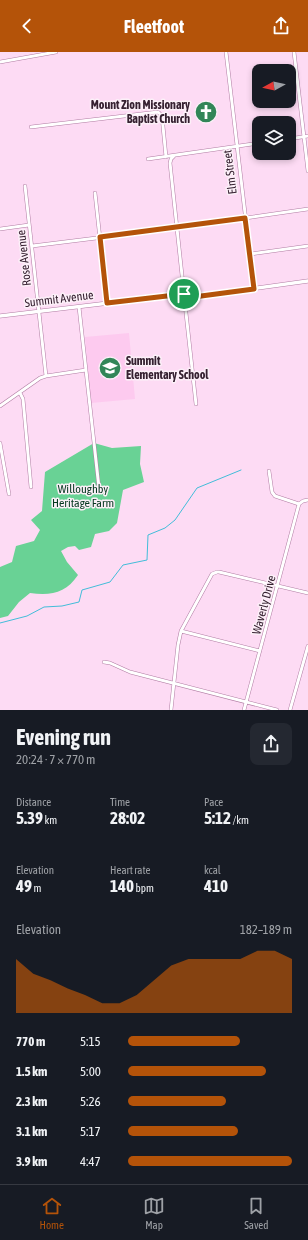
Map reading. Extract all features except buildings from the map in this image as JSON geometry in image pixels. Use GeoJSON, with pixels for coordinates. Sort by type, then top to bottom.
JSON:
{"type":"FeatureCollection","features":[{"type":"Feature","properties":{"kind":"street"},"geometry":{"type":"LineString","coordinates":[[0,62],[56,52]]}},
{"type":"Feature","properties":{"kind":"street","name":"Elm Street"},"geometry":{"type":"LineString","coordinates":[[226,52],[236,147],[254,289]]}},
{"type":"Feature","properties":{"kind":"street"},"geometry":{"type":"LineString","coordinates":[[294,52],[306,136],[308,171]]}},
{"type":"Feature","properties":{"kind":"street"},"geometry":{"type":"LineString","coordinates":[[31,127],[156,112],[160,113],[162,116],[166,156]]}},
{"type":"Feature","properties":{"kind":"street"},"geometry":{"type":"LineString","coordinates":[[296,138],[306,136]]}},
{"type":"Feature","properties":{"kind":"street"},"geometry":{"type":"LineString","coordinates":[[148,159],[252,144]]}},
{"type":"Feature","properties":{"kind":"street"},"geometry":{"type":"LineString","coordinates":[[174,156],[171,159],[170,164],[196,404]]}},
{"type":"Feature","properties":{"kind":"street","name":"Rose Avenue"},"geometry":{"type":"LineString","coordinates":[[26,186],[46,376]]}},
{"type":"Feature","properties":{"kind":"street"},"geometry":{"type":"LineString","coordinates":[[95,193],[107,303]]}},
{"type":"Feature","properties":{"kind":"street"},"geometry":{"type":"LineString","coordinates":[[32,246],[177,228],[308,209]]}},
{"type":"Feature","properties":{"kind":"street"},"geometry":{"type":"LineString","coordinates":[[0,229],[29,225]]}},
{"type":"Feature","properties":{"kind":"street"},"geometry":{"type":"LineString","coordinates":[[250,254],[308,246]]}},
{"type":"Feature","properties":{"kind":"street","name":"Summit Avenue"},"geometry":{"type":"LineString","coordinates":[[0,316],[107,303],[254,289],[308,281]]}},
{"type":"Feature","properties":{"kind":"street"},"geometry":{"type":"LineString","coordinates":[[79,307],[99,488]]}},
{"type":"Feature","properties":{"kind":"street"},"geometry":{"type":"LineString","coordinates":[[0,406],[20,394],[40,378],[86,370]]}},
{"type":"Feature","properties":{"kind":"street"},"geometry":{"type":"LineString","coordinates":[[20,394],[23,399],[31,487]]}},
{"type":"Feature","properties":{"kind":"street"},"geometry":{"type":"LineString","coordinates":[[0,443],[9,494]]}},
{"type":"Feature","properties":{"kind":"street"},"geometry":{"type":"LineString","coordinates":[[269,471],[272,492],[275,496],[299,504],[308,500]]}},
{"type":"Feature","properties":{"kind":"street","name":"Waverly Drive"},"geometry":{"type":"LineString","coordinates":[[244,710],[299,504]]}},
{"type":"Feature","properties":{"kind":"street"},"geometry":{"type":"LineString","coordinates":[[171,710],[173,684],[181,631],[210,576],[215,572],[308,593]]}},
{"type":"Feature","properties":{"kind":"street"},"geometry":{"type":"LineString","coordinates":[[181,631],[260,651]]}},
{"type":"Feature","properties":{"kind":"street"},"geometry":{"type":"LineString","coordinates":[[290,710],[308,646]]}},
{"type":"Feature","properties":{"kind":"street"},"geometry":{"type":"LineString","coordinates":[[104,662],[110,663],[130,672],[173,684],[277,710]]}},
{"type":"Feature","properties":{"kind":"shaded area","name":"Summit Elementary School"},"geometry":{"type":"Polygon","coordinates":[[[129,333],[135,399],[91,403],[85,337],[129,333]]]}},
{"type":"Feature","properties":{"kind":"green space","name":"Willoughby Heritage Farm"},"geometry":{"type":"Polygon","coordinates":[[[94,443],[112,448],[141,446],[140,464],[144,482],[123,490],[117,523],[109,531],[95,534],[91,547],[79,550],[75,546],[68,547],[61,551],[67,562],[78,575],[68,586],[57,592],[45,594],[30,593],[19,602],[8,616],[0,618],[0,567],[12,562],[16,546],[34,541],[40,530],[31,520],[42,511],[45,472],[94,443]]]}},
{"type":"Feature","properties":{"kind":"waterway"},"geometry":{"type":"LineString","coordinates":[[0,623],[27,616],[44,607],[62,606],[79,602],[82,590],[110,582],[123,565],[147,560],[148,535],[165,528],[175,520],[197,488],[241,470]]}},
{"type":"Feature","properties":{"kind":"place","name":"Mount Zion Missionary Baptist Church"},"geometry":{"type":"Point","coordinates":[206,112]}},
{"type":"Feature","properties":{"kind":"place","name":"Summit Elementary School"},"geometry":{"type":"Point","coordinates":[110,368]}},
{"type":"Feature","properties":{"kind":"route"},"geometry":{"type":"LineString","coordinates":[[245,218],[254,289],[186,298],[184,294],[107,303],[100,237],[245,218]]}}]}
